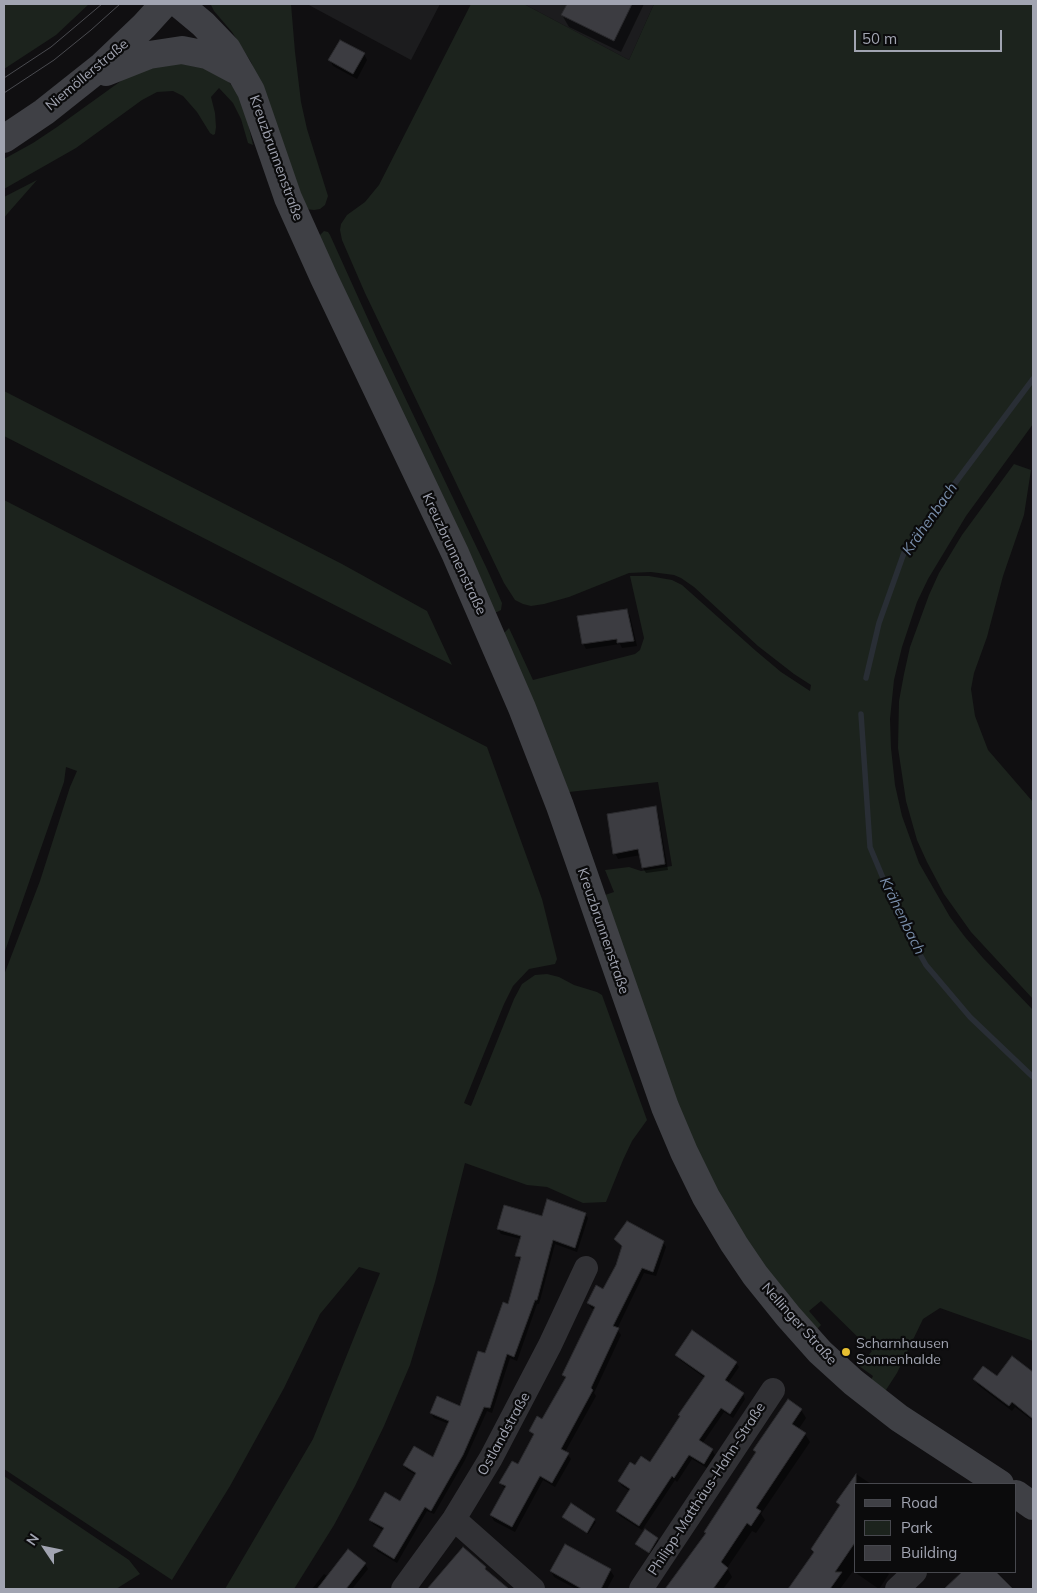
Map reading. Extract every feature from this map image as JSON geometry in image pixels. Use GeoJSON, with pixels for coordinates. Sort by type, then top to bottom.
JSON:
{"type":"FeatureCollection","features":[{"type":"Feature","properties":{"kind":"main road","name":"Niemöllerstraße"},"geometry":{"type":"LineString","coordinates":[[4,139],[84,81],[123,47],[164,4]]}},
{"type":"Feature","properties":{"kind":"main road","name":"Kreuzbrunnenstraße"},"geometry":{"type":"LineString","coordinates":[[179,4],[203,24],[227,49],[243,75],[254,100],[288,198],[454,554],[522,708],[560,806],[643,1047],[676,1134]]}},
{"type":"Feature","properties":{"kind":"main road"},"geometry":{"type":"LineString","coordinates":[[84,81],[149,54],[182,50],[207,55],[243,75]]}},
{"type":"Feature","properties":{"kind":"main road","name":"Nellinger Straße"},"geometry":{"type":"LineString","coordinates":[[676,1134],[706,1197],[734,1244],[765,1288],[812,1343],[853,1382],[899,1418],[997,1483]]}},
{"type":"Feature","properties":{"kind":"main road"},"geometry":{"type":"LineString","coordinates":[[1017,1495],[1033,1506]]}},
{"type":"Feature","properties":{"kind":"street","name":"Ostlandstraße"},"geometry":{"type":"LineString","coordinates":[[403,1589],[454,1519],[514,1416],[586,1268]]}},
{"type":"Feature","properties":{"kind":"street","name":"Philipp-Matthäus-Hahn-Straße"},"geometry":{"type":"LineString","coordinates":[[641,1589],[773,1390]]}},
{"type":"Feature","properties":{"kind":"street"},"geometry":{"type":"LineString","coordinates":[[454,1519],[533,1589]]}},
{"type":"Feature","properties":{"kind":"street"},"geometry":{"type":"LineString","coordinates":[[897,1589],[915,1573]]}},
{"type":"Feature","properties":{"kind":"shaded area"},"geometry":{"type":"Polygon","coordinates":[[[307,4],[440,4],[411,60],[307,4]]]}},
{"type":"Feature","properties":{"kind":"shaded area"},"geometry":{"type":"Polygon","coordinates":[[[524,4],[654,4],[629,60],[524,4]]]}},
{"type":"Feature","properties":{"kind":"green space"},"geometry":{"type":"Polygon","coordinates":[[[4,4],[89,4],[56,35],[4,69],[4,4]]]}},
{"type":"Feature","properties":{"kind":"green space"},"geometry":{"type":"Polygon","coordinates":[[[212,4],[291,4],[301,102],[307,129],[328,196],[325,205],[320,209],[306,209],[251,62],[232,32],[214,11],[212,4]]]}},
{"type":"Feature","properties":{"kind":"green space"},"geometry":{"type":"Polygon","coordinates":[[[471,4],[524,4],[629,60],[654,4],[1033,4],[1033,424],[966,516],[928,579],[917,602],[902,647],[894,680],[890,719],[895,785],[902,816],[919,863],[950,917],[965,937],[1033,1010],[1033,1341],[940,1308],[923,1319],[897,1373],[884,1393],[870,1382],[873,1376],[859,1366],[872,1351],[821,1301],[809,1311],[821,1325],[815,1331],[760,1264],[693,1149],[602,896],[614,892],[605,870],[629,867],[641,871],[672,866],[658,782],[569,792],[504,633],[509,628],[533,680],[635,654],[640,650],[644,638],[630,576],[649,576],[672,580],[682,585],[781,672],[810,691],[811,685],[758,646],[694,587],[674,575],[651,572],[629,573],[569,597],[531,606],[515,600],[504,583],[365,293],[342,240],[340,230],[341,224],[347,215],[365,202],[379,185],[471,4]]]}},
{"type":"Feature","properties":{"kind":"green space"},"geometry":{"type":"Polygon","coordinates":[[[186,59],[228,81],[237,92],[245,111],[253,145],[248,143],[241,119],[233,103],[219,88],[211,97],[216,127],[215,134],[213,135],[183,96],[173,91],[157,92],[142,100],[76,148],[4,189],[4,159],[57,127],[132,73],[186,59]]]}},
{"type":"Feature","properties":{"kind":"green space"},"geometry":{"type":"Polygon","coordinates":[[[37,180],[8,213],[4,218],[4,197],[37,180]]]}},
{"type":"Feature","properties":{"kind":"green space"},"geometry":{"type":"Polygon","coordinates":[[[324,231],[330,235],[377,339],[487,569],[502,603],[501,610],[497,612],[494,612],[319,236],[324,231]]]}},
{"type":"Feature","properties":{"kind":"green space"},"geometry":{"type":"Polygon","coordinates":[[[4,391],[342,564],[427,611],[452,665],[4,436],[4,391]]]}},
{"type":"Feature","properties":{"kind":"green space"},"geometry":{"type":"Polygon","coordinates":[[[1014,464],[1031,470],[1024,515],[1003,576],[971,689],[975,716],[988,750],[1033,802],[1033,999],[971,932],[944,894],[917,840],[906,801],[898,748],[899,701],[904,674],[910,647],[929,595],[939,573],[962,535],[1014,464]]]}},
{"type":"Feature","properties":{"kind":"green space"},"geometry":{"type":"Polygon","coordinates":[[[4,500],[487,747],[542,899],[557,959],[555,964],[529,969],[513,986],[464,1103],[471,1106],[514,999],[522,984],[535,975],[547,974],[602,995],[647,1120],[632,1141],[606,1202],[583,1203],[547,1187],[527,1185],[465,1163],[435,1282],[410,1365],[384,1426],[355,1486],[334,1525],[294,1589],[225,1589],[313,1439],[380,1273],[359,1267],[320,1314],[284,1388],[230,1486],[172,1580],[4,1469],[4,975],[40,881],[70,787],[77,771],[66,767],[64,782],[4,954],[4,500]]]}},
{"type":"Feature","properties":{"kind":"green space"},"geometry":{"type":"Polygon","coordinates":[[[4,1476],[129,1560],[140,1574],[116,1589],[4,1589],[4,1476]]]}},
{"type":"Feature","properties":{"kind":"building"},"geometry":{"type":"Polygon","coordinates":[[[567,4],[632,4],[614,41],[561,15],[567,4]]]}},
{"type":"Feature","properties":{"kind":"building"},"geometry":{"type":"Polygon","coordinates":[[[340,40],[365,53],[353,74],[328,60],[340,40]]]}},
{"type":"Feature","properties":{"kind":"building"},"geometry":{"type":"Polygon","coordinates":[[[627,609],[634,641],[617,643],[617,639],[582,644],[577,616],[627,609]]]}},
{"type":"Feature","properties":{"kind":"building"},"geometry":{"type":"Polygon","coordinates":[[[656,806],[665,864],[642,868],[638,849],[613,854],[607,814],[656,806]]]}},
{"type":"Feature","properties":{"kind":"building"},"geometry":{"type":"Polygon","coordinates":[[[547,1199],[586,1213],[575,1248],[553,1240],[537,1300],[535,1300],[514,1357],[507,1354],[490,1408],[484,1407],[463,1455],[431,1511],[425,1507],[394,1559],[373,1546],[384,1528],[369,1520],[385,1492],[400,1501],[416,1473],[403,1465],[414,1446],[433,1457],[449,1421],[430,1413],[437,1396],[460,1406],[478,1351],[485,1353],[503,1302],[508,1304],[521,1257],[515,1256],[521,1236],[497,1229],[504,1205],[542,1216],[547,1199]]]}},
{"type":"Feature","properties":{"kind":"building"},"geometry":{"type":"Polygon","coordinates":[[[627,1221],[664,1241],[653,1272],[642,1268],[613,1326],[619,1328],[591,1388],[593,1390],[561,1449],[569,1453],[552,1483],[540,1476],[512,1527],[490,1515],[506,1486],[499,1483],[512,1461],[518,1464],[534,1434],[529,1431],[537,1416],[542,1419],[566,1377],[562,1375],[595,1307],[587,1303],[596,1285],[603,1289],[616,1265],[622,1246],[614,1239],[627,1221]]]}},
{"type":"Feature","properties":{"kind":"building"},"geometry":{"type":"Polygon","coordinates":[[[692,1330],[737,1362],[725,1380],[744,1393],[730,1414],[721,1408],[699,1440],[713,1449],[704,1464],[689,1455],[674,1478],[672,1476],[639,1526],[616,1511],[630,1489],[618,1481],[630,1462],[635,1465],[641,1456],[650,1462],[680,1416],[678,1415],[705,1376],[675,1355],[692,1330]]]}},
{"type":"Feature","properties":{"kind":"building"},"geometry":{"type":"Polygon","coordinates":[[[1012,1356],[1033,1372],[1033,1419],[1012,1402],[1009,1406],[973,1379],[983,1366],[997,1376],[1012,1356]]]}},
{"type":"Feature","properties":{"kind":"building"},"geometry":{"type":"Polygon","coordinates":[[[788,1399],[802,1409],[792,1424],[806,1433],[756,1508],[761,1511],[751,1526],[747,1523],[721,1562],[728,1568],[713,1589],[665,1589],[706,1533],[704,1532],[756,1452],[753,1450],[788,1399]]]}},
{"type":"Feature","properties":{"kind":"building"},"geometry":{"type":"Polygon","coordinates":[[[856,1474],[856,1483],[854,1483],[854,1544],[835,1572],[842,1572],[830,1589],[788,1589],[814,1552],[811,1549],[840,1505],[836,1502],[856,1474]]]}},
{"type":"Feature","properties":{"kind":"building"},"geometry":{"type":"Polygon","coordinates":[[[571,1503],[595,1519],[587,1533],[562,1517],[571,1503]]]}},
{"type":"Feature","properties":{"kind":"building"},"geometry":{"type":"Polygon","coordinates":[[[645,1529],[658,1538],[649,1553],[635,1544],[645,1529]]]}},
{"type":"Feature","properties":{"kind":"building"},"geometry":{"type":"Polygon","coordinates":[[[565,1544],[611,1569],[601,1589],[582,1589],[550,1571],[565,1544]]]}},
{"type":"Feature","properties":{"kind":"building"},"geometry":{"type":"Polygon","coordinates":[[[463,1547],[486,1567],[485,1569],[509,1589],[427,1589],[463,1547]]]}},
{"type":"Feature","properties":{"kind":"building"},"geometry":{"type":"Polygon","coordinates":[[[348,1549],[366,1563],[346,1589],[317,1589],[348,1549]]]}},
{"type":"Feature","properties":{"kind":"building"},"geometry":{"type":"Polygon","coordinates":[[[961,1573],[997,1573],[1013,1589],[944,1589],[961,1573]]]}},
{"type":"Feature","properties":{"kind":"waterway","name":"Krähenbach"},"geometry":{"type":"LineString","coordinates":[[866,678],[879,623],[905,550],[1033,379]]}},
{"type":"Feature","properties":{"kind":"waterway","name":"Krähenbach"},"geometry":{"type":"LineString","coordinates":[[861,714],[870,847],[901,921],[926,965],[970,1017],[1033,1077]]}},
{"type":"Feature","properties":{"kind":"tram line"},"geometry":{"type":"LineString","coordinates":[[4,78],[51,47],[102,4]]}},
{"type":"Feature","properties":{"kind":"tram line"},"geometry":{"type":"LineString","coordinates":[[4,93],[54,60],[120,4]]}},
{"type":"Feature","properties":{"kind":"place","name":"Scharnhausen Sonnenhalde"},"geometry":{"type":"Point","coordinates":[846,1352]}}]}
